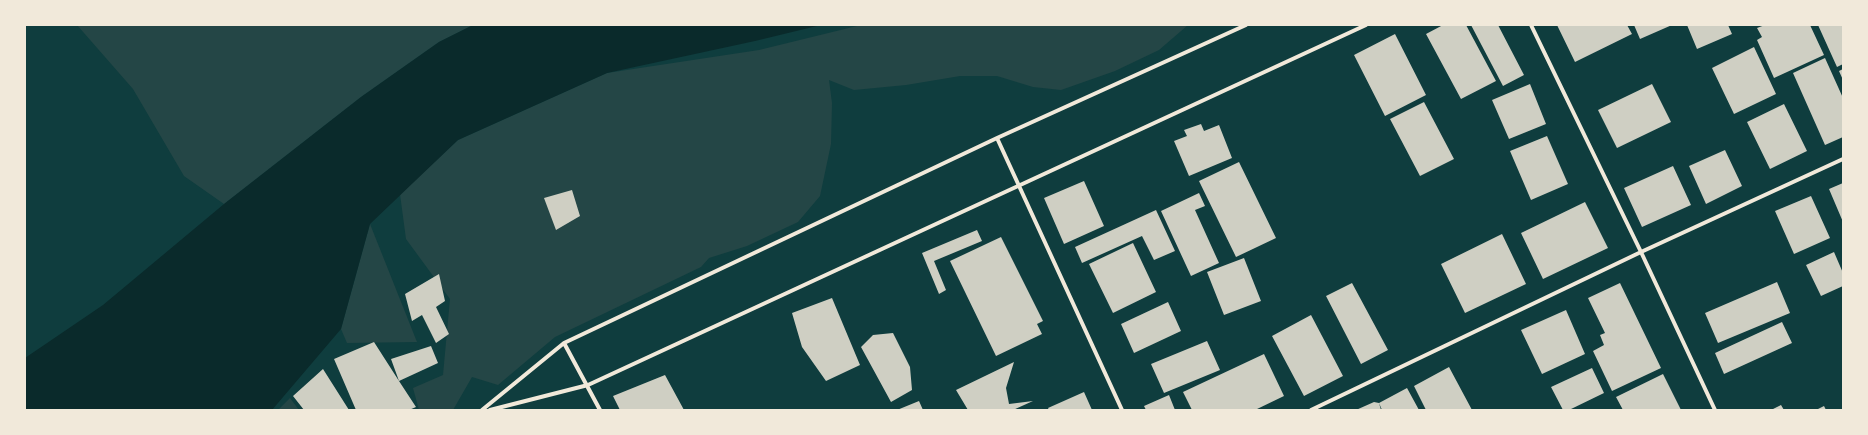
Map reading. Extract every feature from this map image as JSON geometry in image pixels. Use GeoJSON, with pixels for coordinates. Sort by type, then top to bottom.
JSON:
{"type":"FeatureCollection","features":[{"type":"Feature","properties":{"kind":"street"},"geometry":{"type":"LineString","coordinates":[[482,410],[564,343],[997,138],[1246,25]]}},
{"type":"Feature","properties":{"kind":"street"},"geometry":{"type":"LineString","coordinates":[[490,410],[588,385],[1366,25]]}},
{"type":"Feature","properties":{"kind":"street"},"geometry":{"type":"LineString","coordinates":[[1531,25],[1641,252],[1715,410]]}},
{"type":"Feature","properties":{"kind":"street"},"geometry":{"type":"LineString","coordinates":[[997,138],[1020,185],[1122,410]]}},
{"type":"Feature","properties":{"kind":"street"},"geometry":{"type":"LineString","coordinates":[[1311,410],[1641,252],[1843,159]]}},
{"type":"Feature","properties":{"kind":"street"},"geometry":{"type":"LineString","coordinates":[[564,343],[588,385],[600,410]]}},
{"type":"Feature","properties":{"kind":"shaded area"},"geometry":{"type":"Polygon","coordinates":[[[77,25],[473,25],[439,42],[361,97],[224,204],[184,176],[133,89],[77,25]]]}},
{"type":"Feature","properties":{"kind":"shaded area"},"geometry":{"type":"Polygon","coordinates":[[[473,25],[821,25],[607,73],[458,140],[370,224],[341,329],[272,410],[25,410],[25,358],[103,305],[224,204],[361,97],[439,42],[473,25]]]}},
{"type":"Feature","properties":{"kind":"shaded area"},"geometry":{"type":"Polygon","coordinates":[[[861,25],[1188,25],[1159,50],[1115,71],[1061,90],[1033,87],[997,76],[960,76],[906,85],[854,90],[829,80],[832,103],[831,144],[820,196],[798,222],[747,246],[709,258],[701,267],[555,337],[498,385],[472,377],[453,410],[419,410],[413,388],[443,375],[450,299],[406,239],[400,194],[458,140],[607,73],[759,50],[861,25]]]}},
{"type":"Feature","properties":{"kind":"shaded area"},"geometry":{"type":"Polygon","coordinates":[[[370,224],[417,342],[347,343],[341,329],[370,224]]]}},
{"type":"Feature","properties":{"kind":"shaded area"},"geometry":{"type":"Polygon","coordinates":[[[290,398],[299,410],[278,410],[290,398]]]}},
{"type":"Feature","properties":{"kind":"building"},"geometry":{"type":"Polygon","coordinates":[[[1443,25],[1466,25],[1496,81],[1461,99],[1426,34],[1443,25]]]}},
{"type":"Feature","properties":{"kind":"building"},"geometry":{"type":"Polygon","coordinates":[[[1471,25],[1498,25],[1524,75],[1503,86],[1471,25]]]}},
{"type":"Feature","properties":{"kind":"building"},"geometry":{"type":"Polygon","coordinates":[[[1557,25],[1627,25],[1632,34],[1575,62],[1557,25]]]}},
{"type":"Feature","properties":{"kind":"building"},"geometry":{"type":"Polygon","coordinates":[[[1634,25],[1672,25],[1640,39],[1634,25]]]}},
{"type":"Feature","properties":{"kind":"building"},"geometry":{"type":"Polygon","coordinates":[[[1687,25],[1728,25],[1732,34],[1697,49],[1687,25]]]}},
{"type":"Feature","properties":{"kind":"building"},"geometry":{"type":"Polygon","coordinates":[[[1765,25],[1810,25],[1824,55],[1774,78],[1757,40],[1762,37],[1757,28],[1765,25]]]}},
{"type":"Feature","properties":{"kind":"building"},"geometry":{"type":"Polygon","coordinates":[[[1818,25],[1843,25],[1843,64],[1837,67],[1818,25]]]}},
{"type":"Feature","properties":{"kind":"building"},"geometry":{"type":"Polygon","coordinates":[[[1395,34],[1426,95],[1385,116],[1354,55],[1395,34]]]}},
{"type":"Feature","properties":{"kind":"building"},"geometry":{"type":"Polygon","coordinates":[[[1754,47],[1776,94],[1734,114],[1712,68],[1754,47]]]}},
{"type":"Feature","properties":{"kind":"building"},"geometry":{"type":"Polygon","coordinates":[[[1825,58],[1843,98],[1843,137],[1825,145],[1793,73],[1825,58]]]}},
{"type":"Feature","properties":{"kind":"building"},"geometry":{"type":"Polygon","coordinates":[[[1843,69],[1843,80],[1839,71],[1843,69]]]}},
{"type":"Feature","properties":{"kind":"building"},"geometry":{"type":"Polygon","coordinates":[[[1530,84],[1546,124],[1509,139],[1492,100],[1530,84]]]}},
{"type":"Feature","properties":{"kind":"building"},"geometry":{"type":"Polygon","coordinates":[[[1652,84],[1671,122],[1617,148],[1598,110],[1652,84]]]}},
{"type":"Feature","properties":{"kind":"building"},"geometry":{"type":"Polygon","coordinates":[[[1424,102],[1454,159],[1420,176],[1390,119],[1424,102]]]}},
{"type":"Feature","properties":{"kind":"building"},"geometry":{"type":"Polygon","coordinates":[[[1784,104],[1807,151],[1770,169],[1747,122],[1784,104]]]}},
{"type":"Feature","properties":{"kind":"building"},"geometry":{"type":"Polygon","coordinates":[[[1201,124],[1204,131],[1219,125],[1232,158],[1189,176],[1174,141],[1187,136],[1184,130],[1201,124]]]}},
{"type":"Feature","properties":{"kind":"building"},"geometry":{"type":"Polygon","coordinates":[[[1547,136],[1568,184],[1531,200],[1510,151],[1547,136]]]}},
{"type":"Feature","properties":{"kind":"building"},"geometry":{"type":"Polygon","coordinates":[[[1725,150],[1742,186],[1706,204],[1689,166],[1725,150]]]}},
{"type":"Feature","properties":{"kind":"building"},"geometry":{"type":"Polygon","coordinates":[[[1239,162],[1276,238],[1236,257],[1199,181],[1239,162]]]}},
{"type":"Feature","properties":{"kind":"building"},"geometry":{"type":"Polygon","coordinates":[[[1673,166],[1691,205],[1642,227],[1624,188],[1673,166]]]}},
{"type":"Feature","properties":{"kind":"building"},"geometry":{"type":"Polygon","coordinates":[[[1084,181],[1104,226],[1064,244],[1044,198],[1084,181]]]}},
{"type":"Feature","properties":{"kind":"building"},"geometry":{"type":"Polygon","coordinates":[[[1843,183],[1843,222],[1829,189],[1843,183]]]}},
{"type":"Feature","properties":{"kind":"building"},"geometry":{"type":"Polygon","coordinates":[[[572,190],[580,216],[556,230],[544,198],[572,190]]]}},
{"type":"Feature","properties":{"kind":"building"},"geometry":{"type":"Polygon","coordinates":[[[1199,193],[1205,206],[1195,210],[1219,263],[1191,276],[1161,211],[1199,193]]]}},
{"type":"Feature","properties":{"kind":"building"},"geometry":{"type":"Polygon","coordinates":[[[1811,196],[1830,238],[1794,254],[1775,211],[1811,196]]]}},
{"type":"Feature","properties":{"kind":"building"},"geometry":{"type":"Polygon","coordinates":[[[1585,202],[1608,248],[1543,279],[1521,233],[1585,202]]]}},
{"type":"Feature","properties":{"kind":"building"},"geometry":{"type":"Polygon","coordinates":[[[1156,210],[1175,251],[1154,260],[1142,236],[1082,263],[1075,247],[1156,210]]]}},
{"type":"Feature","properties":{"kind":"building"},"geometry":{"type":"Polygon","coordinates":[[[977,230],[982,241],[934,261],[946,290],[939,294],[922,253],[977,230]]]}},
{"type":"Feature","properties":{"kind":"building"},"geometry":{"type":"Polygon","coordinates":[[[1502,234],[1526,284],[1465,313],[1441,264],[1502,234]]]}},
{"type":"Feature","properties":{"kind":"building"},"geometry":{"type":"Polygon","coordinates":[[[1001,237],[1043,321],[1037,324],[1042,334],[996,356],[950,261],[1001,237]]]}},
{"type":"Feature","properties":{"kind":"building"},"geometry":{"type":"Polygon","coordinates":[[[1133,243],[1156,292],[1113,313],[1089,264],[1133,243]]]}},
{"type":"Feature","properties":{"kind":"building"},"geometry":{"type":"Polygon","coordinates":[[[1834,252],[1843,273],[1843,286],[1821,296],[1806,265],[1834,252]]]}},
{"type":"Feature","properties":{"kind":"building"},"geometry":{"type":"Polygon","coordinates":[[[1244,258],[1261,301],[1224,315],[1207,272],[1244,258]]]}},
{"type":"Feature","properties":{"kind":"building"},"geometry":{"type":"Polygon","coordinates":[[[439,274],[445,301],[436,307],[449,334],[436,343],[422,315],[412,321],[405,294],[439,274]]]}},
{"type":"Feature","properties":{"kind":"building"},"geometry":{"type":"Polygon","coordinates":[[[1777,282],[1790,313],[1718,343],[1705,313],[1777,282]]]}},
{"type":"Feature","properties":{"kind":"building"},"geometry":{"type":"Polygon","coordinates":[[[1352,283],[1388,350],[1361,364],[1326,296],[1352,283]]]}},
{"type":"Feature","properties":{"kind":"building"},"geometry":{"type":"Polygon","coordinates":[[[1620,283],[1661,368],[1612,391],[1593,351],[1604,345],[1600,335],[1605,333],[1588,298],[1620,283]]]}},
{"type":"Feature","properties":{"kind":"building"},"geometry":{"type":"Polygon","coordinates":[[[832,298],[860,365],[826,381],[802,347],[792,313],[832,298]]]}},
{"type":"Feature","properties":{"kind":"building"},"geometry":{"type":"Polygon","coordinates":[[[1168,302],[1181,331],[1134,353],[1121,324],[1168,302]]]}},
{"type":"Feature","properties":{"kind":"building"},"geometry":{"type":"Polygon","coordinates":[[[1566,310],[1585,354],[1542,374],[1521,330],[1566,310]]]}},
{"type":"Feature","properties":{"kind":"building"},"geometry":{"type":"Polygon","coordinates":[[[1311,315],[1343,376],[1304,396],[1272,336],[1311,315]]]}},
{"type":"Feature","properties":{"kind":"building"},"geometry":{"type":"Polygon","coordinates":[[[1782,322],[1792,343],[1724,374],[1715,353],[1782,322]]]}},
{"type":"Feature","properties":{"kind":"building"},"geometry":{"type":"Polygon","coordinates":[[[893,333],[910,367],[912,390],[891,402],[861,347],[873,335],[893,333]]]}},
{"type":"Feature","properties":{"kind":"building"},"geometry":{"type":"Polygon","coordinates":[[[1207,341],[1220,370],[1164,393],[1151,364],[1207,341]]]}},
{"type":"Feature","properties":{"kind":"building"},"geometry":{"type":"Polygon","coordinates":[[[374,342],[416,407],[409,410],[356,410],[334,359],[374,342]]]}},
{"type":"Feature","properties":{"kind":"building"},"geometry":{"type":"Polygon","coordinates":[[[431,346],[438,363],[399,381],[391,359],[431,346]]]}},
{"type":"Feature","properties":{"kind":"building"},"geometry":{"type":"Polygon","coordinates":[[[1264,354],[1284,396],[1255,410],[1192,410],[1183,392],[1264,354]]]}},
{"type":"Feature","properties":{"kind":"building"},"geometry":{"type":"Polygon","coordinates":[[[1014,362],[1006,388],[1009,404],[1033,401],[1013,410],[968,410],[956,390],[1014,362]]]}},
{"type":"Feature","properties":{"kind":"building"},"geometry":{"type":"Polygon","coordinates":[[[1449,367],[1472,410],[1426,410],[1414,386],[1449,367]]]}},
{"type":"Feature","properties":{"kind":"building"},"geometry":{"type":"Polygon","coordinates":[[[1592,368],[1604,393],[1569,410],[1563,410],[1551,387],[1592,368]]]}},
{"type":"Feature","properties":{"kind":"building"},"geometry":{"type":"Polygon","coordinates":[[[323,369],[349,410],[304,410],[293,396],[323,369]]]}},
{"type":"Feature","properties":{"kind":"building"},"geometry":{"type":"Polygon","coordinates":[[[1663,374],[1681,410],[1623,410],[1616,397],[1663,374]]]}},
{"type":"Feature","properties":{"kind":"building"},"geometry":{"type":"Polygon","coordinates":[[[665,375],[684,410],[620,410],[613,396],[665,375]]]}},
{"type":"Feature","properties":{"kind":"building"},"geometry":{"type":"Polygon","coordinates":[[[1407,388],[1419,410],[1382,410],[1379,403],[1407,388]]]}},
{"type":"Feature","properties":{"kind":"building"},"geometry":{"type":"Polygon","coordinates":[[[1084,392],[1092,410],[1049,410],[1048,408],[1084,392]]]}},
{"type":"Feature","properties":{"kind":"building"},"geometry":{"type":"Polygon","coordinates":[[[1169,395],[1175,410],[1146,410],[1144,406],[1169,395]]]}},
{"type":"Feature","properties":{"kind":"building"},"geometry":{"type":"Polygon","coordinates":[[[919,401],[923,410],[897,410],[919,401]]]}},
{"type":"Feature","properties":{"kind":"building"},"geometry":{"type":"Polygon","coordinates":[[[1374,402],[1379,403],[1381,410],[1356,410],[1374,402]]]}},
{"type":"Feature","properties":{"kind":"building"},"geometry":{"type":"Polygon","coordinates":[[[1781,405],[1784,410],[1771,410],[1781,405]]]}},
{"type":"Feature","properties":{"kind":"building"},"geometry":{"type":"Polygon","coordinates":[[[1824,406],[1826,410],[1816,410],[1824,406]]]}}]}
